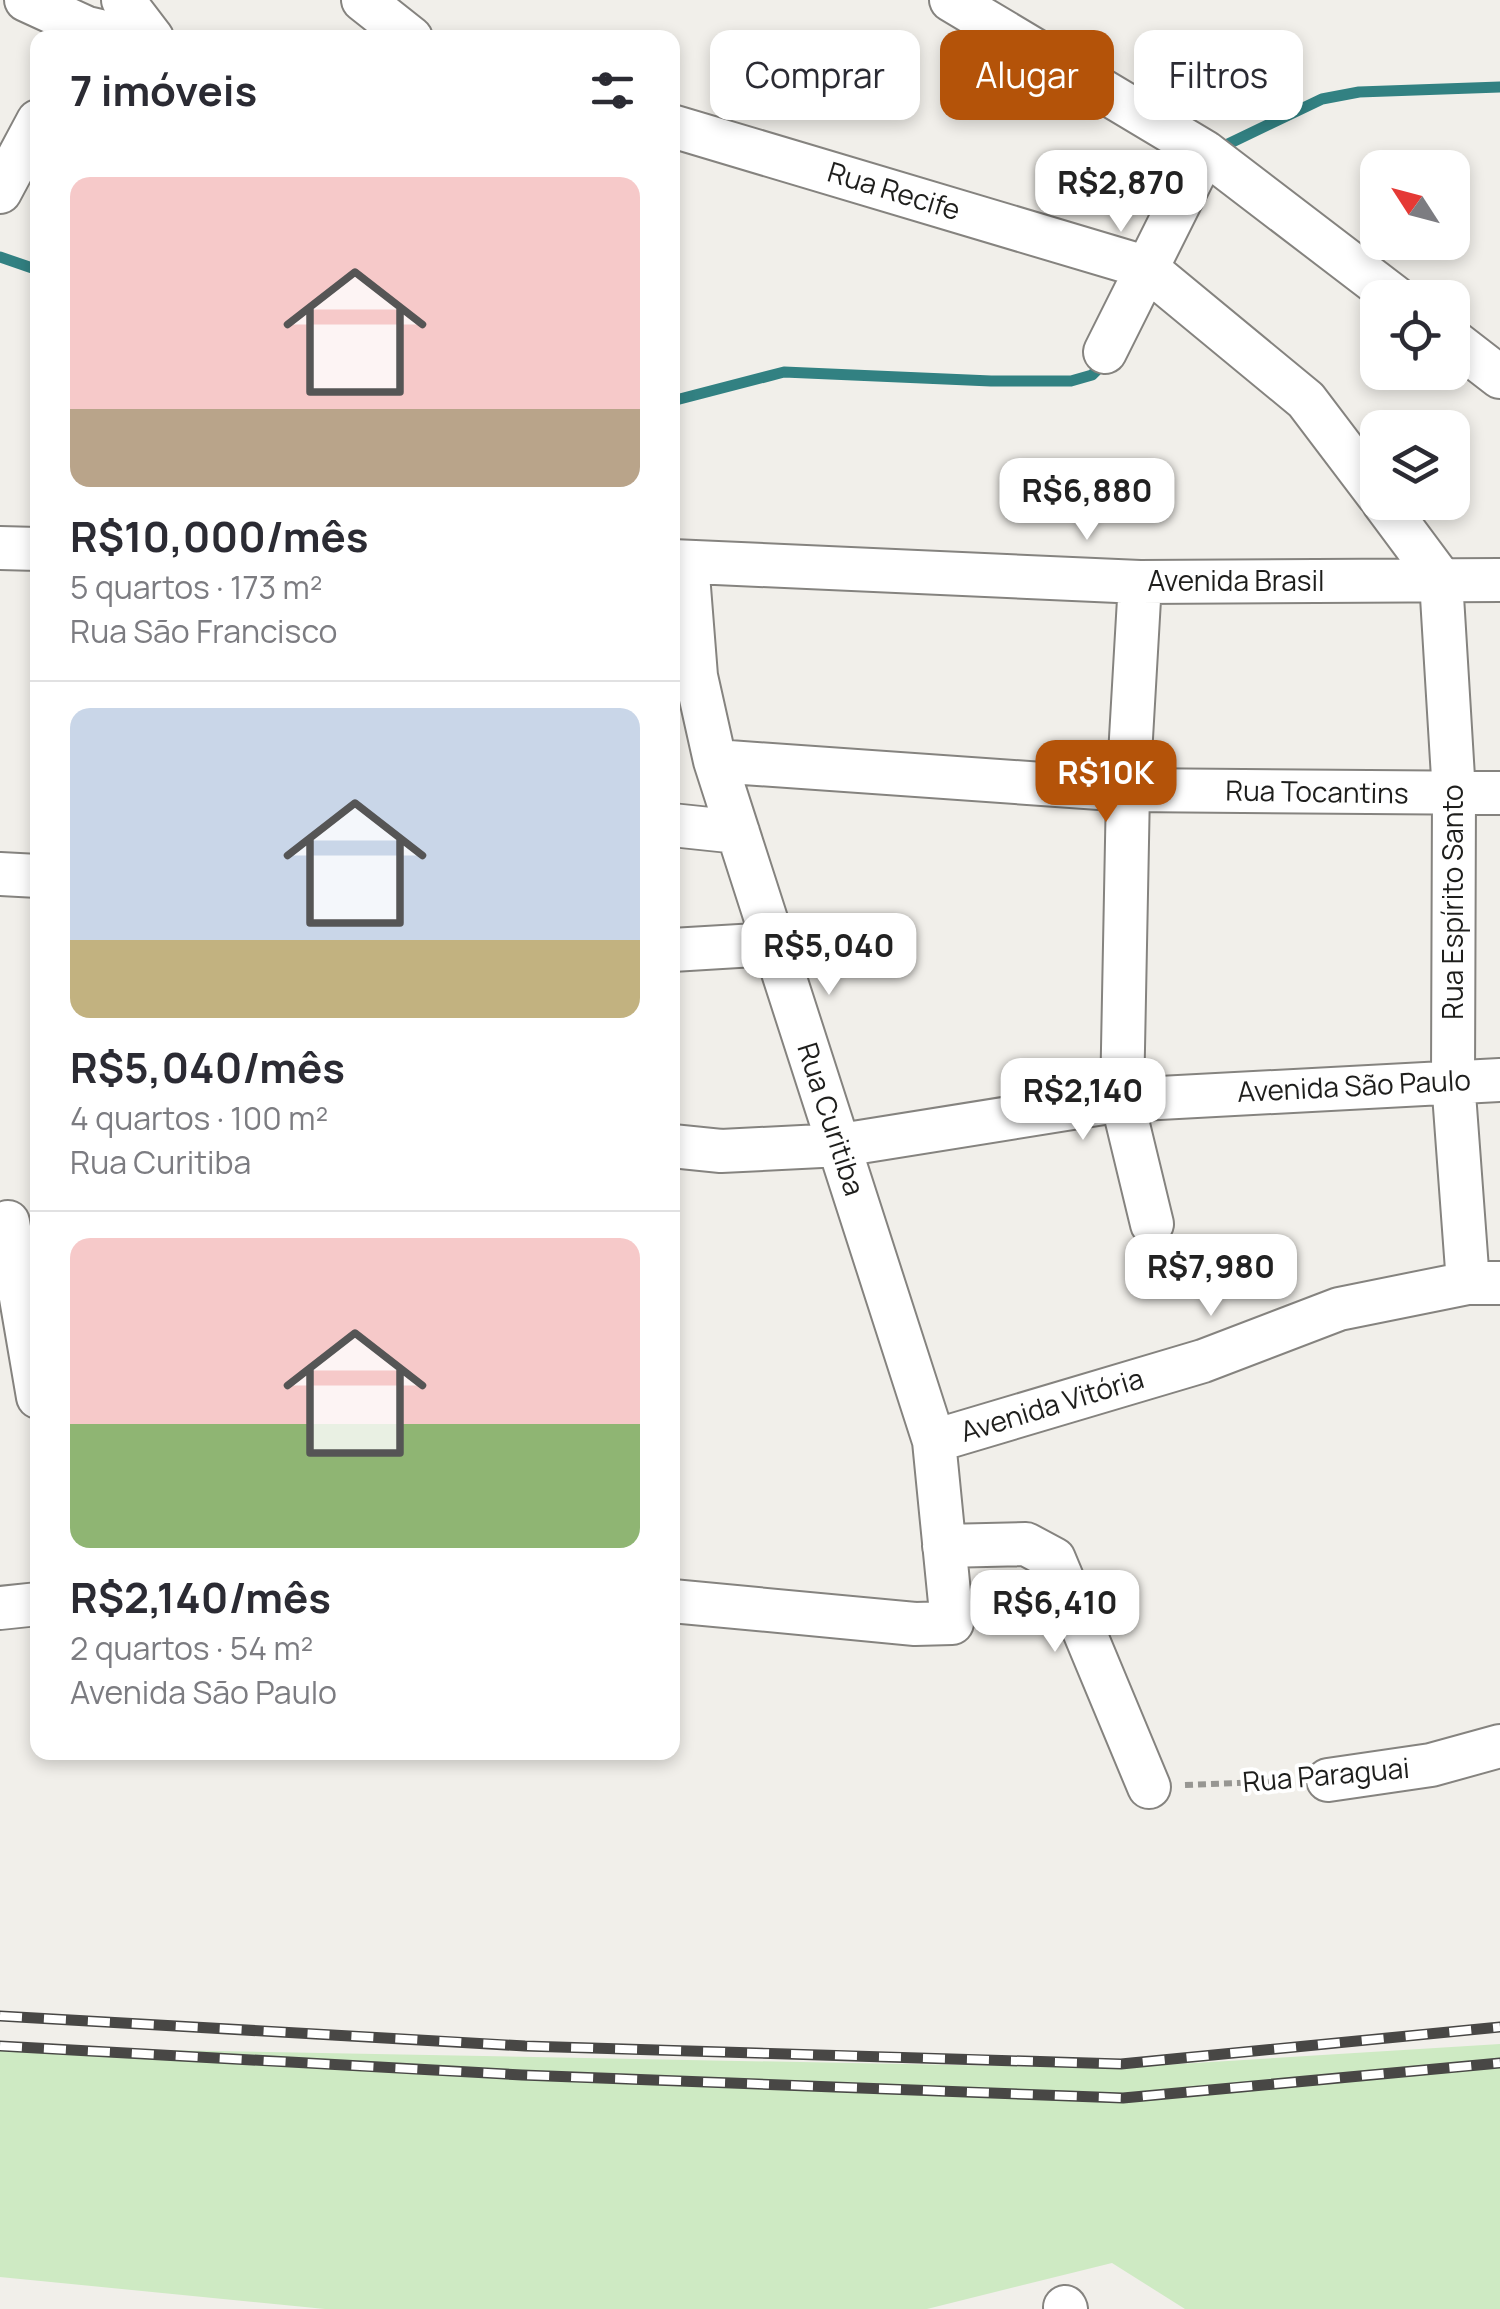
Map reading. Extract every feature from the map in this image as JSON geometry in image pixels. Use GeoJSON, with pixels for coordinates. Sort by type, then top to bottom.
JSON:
{"type":"FeatureCollection","features":[{"type":"Feature","properties":{"kind":"street"},"geometry":{"type":"LineString","coordinates":[[26,0],[80,30]]}},
{"type":"Feature","properties":{"kind":"street"},"geometry":{"type":"LineString","coordinates":[[123,0],[146,30]]}},
{"type":"Feature","properties":{"kind":"street"},"geometry":{"type":"LineString","coordinates":[[362,0],[401,30]]}},
{"type":"Feature","properties":{"kind":"street"},"geometry":{"type":"LineString","coordinates":[[951,0],[1205,152],[1372,280]]}},
{"type":"Feature","properties":{"kind":"street","name":"Rua Recife"},"geometry":{"type":"LineString","coordinates":[[680,128],[1145,268],[1306,400],[1360,471]]}},
{"type":"Feature","properties":{"kind":"street"},"geometry":{"type":"LineString","coordinates":[[0,192],[30,135]]}},
{"type":"Feature","properties":{"kind":"street"},"geometry":{"type":"LineString","coordinates":[[1105,352],[1205,152]]}},
{"type":"Feature","properties":{"kind":"street"},"geometry":{"type":"LineString","coordinates":[[1470,354],[1500,377]]}},
{"type":"Feature","properties":{"kind":"street"},"geometry":{"type":"LineString","coordinates":[[1396,520],[1441,580]]}},
{"type":"Feature","properties":{"kind":"street"},"geometry":{"type":"LineString","coordinates":[[0,548],[30,549]]}},
{"type":"Feature","properties":{"kind":"street","name":"Avenida Brasil"},"geometry":{"type":"LineString","coordinates":[[680,561],[1140,582],[1500,580]]}},
{"type":"Feature","properties":{"kind":"street","name":"Rua Curitiba"},"geometry":{"type":"LineString","coordinates":[[680,561],[696,676],[714,761],[934,1440]]}},
{"type":"Feature","properties":{"kind":"street","name":"Rua Espírito Santo"},"geometry":{"type":"LineString","coordinates":[[1441,580],[1454,794],[1453,1080],[1484,1283]]}},
{"type":"Feature","properties":{"kind":"street"},"geometry":{"type":"LineString","coordinates":[[1140,582],[1128,790],[1122,1100],[1152,1224]]}},
{"type":"Feature","properties":{"kind":"street","name":"Rua Tocantins"},"geometry":{"type":"LineString","coordinates":[[714,761],[1128,790],[1500,793]]}},
{"type":"Feature","properties":{"kind":"street"},"geometry":{"type":"LineString","coordinates":[[680,826],[738,832]]}},
{"type":"Feature","properties":{"kind":"street"},"geometry":{"type":"LineString","coordinates":[[0,874],[30,876]]}},
{"type":"Feature","properties":{"kind":"street"},"geometry":{"type":"LineString","coordinates":[[680,950],[772,944]]}},
{"type":"Feature","properties":{"kind":"street","name":"Avenida São Paulo"},"geometry":{"type":"LineString","coordinates":[[680,1147],[720,1151],[841,1145],[1122,1100],[1500,1080]]}},
{"type":"Feature","properties":{"kind":"street"},"geometry":{"type":"LineString","coordinates":[[15,1221],[30,1336]]}},
{"type":"Feature","properties":{"kind":"street","name":"Avenida Vitória"},"geometry":{"type":"LineString","coordinates":[[680,1602],[915,1624],[952,1623],[934,1440],[1203,1360],[1338,1308],[1484,1283]]}},
{"type":"Feature","properties":{"kind":"street"},"geometry":{"type":"LineString","coordinates":[[944,1546],[1026,1544],[1054,1559],[1149,1787]]}},
{"type":"Feature","properties":{"kind":"street"},"geometry":{"type":"LineString","coordinates":[[0,1608],[30,1605]]}},
{"type":"Feature","properties":{"kind":"street","name":"Rua Paraguai"},"geometry":{"type":"LineString","coordinates":[[1328,1780],[1431,1765],[1500,1746]]}},
{"type":"Feature","properties":{"kind":"path","name":"Rua Paraguai"},"geometry":{"type":"LineString","coordinates":[[1149,1787],[1328,1780]]}},
{"type":"Feature","properties":{"kind":"green space"},"geometry":{"type":"Polygon","coordinates":[[[1500,2044],[1500,2309],[1185,2309],[1112,2263],[927,2309],[325,2309],[0,2277],[0,2047],[1114,2068],[1500,2044]]]}},
{"type":"Feature","properties":{"kind":"waterway"},"geometry":{"type":"LineString","coordinates":[[1226,145],[1322,99],[1359,92],[1500,87]]}},
{"type":"Feature","properties":{"kind":"waterway"},"geometry":{"type":"LineString","coordinates":[[0,257],[30,267]]}},
{"type":"Feature","properties":{"kind":"waterway"},"geometry":{"type":"LineString","coordinates":[[680,399],[784,372],[1071,381],[1092,375],[1107,360]]}},
{"type":"Feature","properties":{"kind":"railway"},"geometry":{"type":"LineString","coordinates":[[0,2016],[525,2046],[1121,2064],[1500,2027]]}},
{"type":"Feature","properties":{"kind":"railway"},"geometry":{"type":"LineString","coordinates":[[0,2046],[522,2075],[1123,2098],[1500,2063]]}}]}
